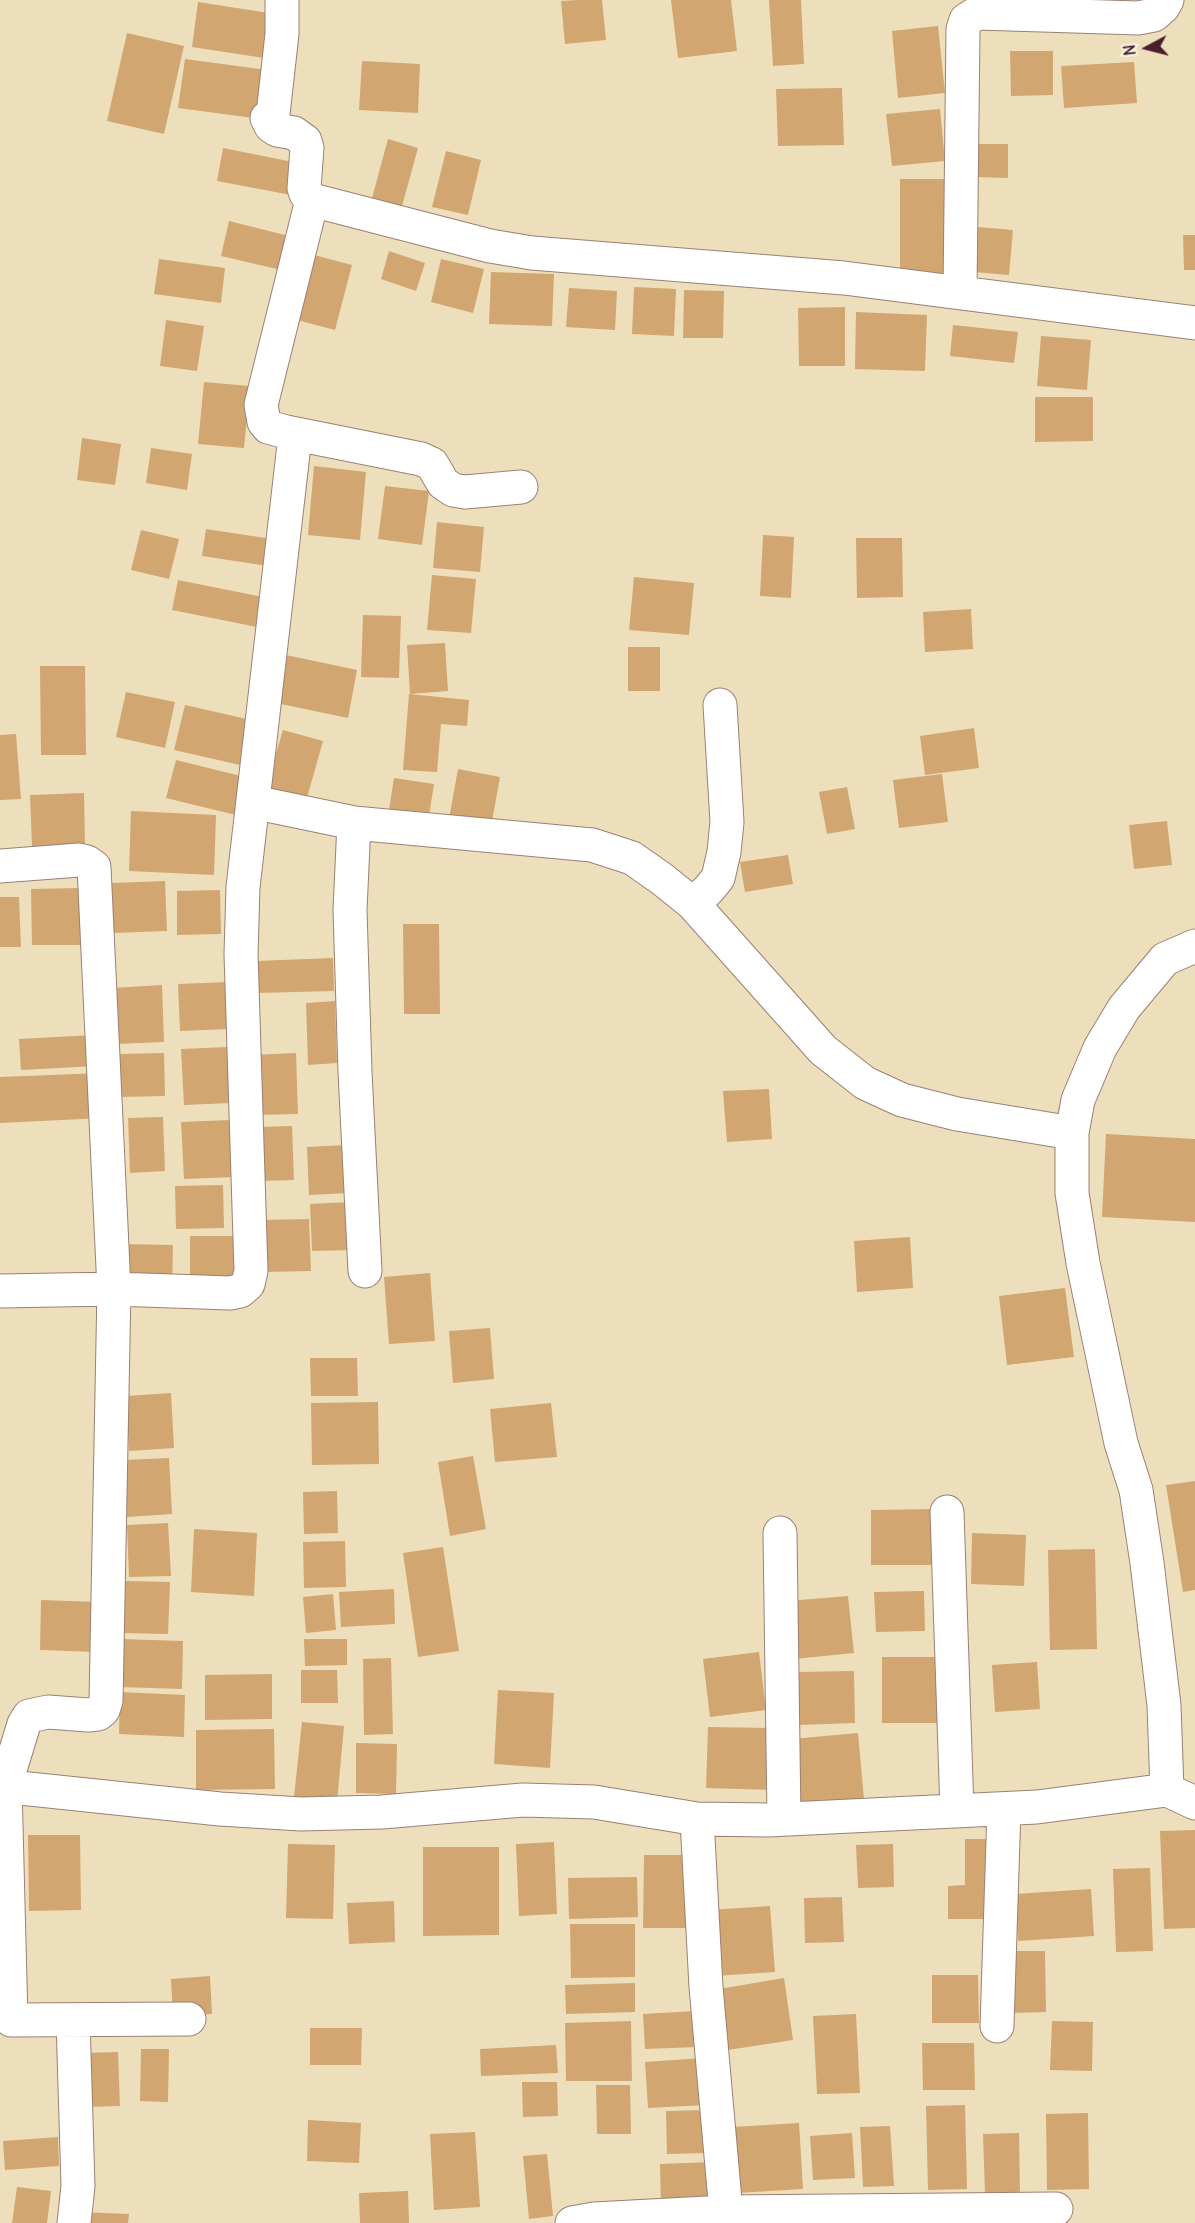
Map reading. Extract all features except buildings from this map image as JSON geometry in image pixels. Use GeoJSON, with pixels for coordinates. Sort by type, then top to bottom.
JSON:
{"type":"FeatureCollection","features":[{"type":"Feature","properties":{"kind":"street"},"geometry":{"type":"LineString","coordinates":[[282,0],[282,34],[273,114],[267,118],[271,126],[294,133],[305,141],[307,148],[304,188],[312,200],[490,246],[532,253],[816,275],[1195,323]]}},
{"type":"Feature","properties":{"kind":"street"},"geometry":{"type":"LineString","coordinates":[[960,292],[963,29],[966,20],[977,13],[1138,18],[1154,15],[1167,0]]}},
{"type":"Feature","properties":{"kind":"street"},"geometry":{"type":"LineString","coordinates":[[312,200],[261,405],[264,422],[268,427],[286,432],[421,459],[432,464],[443,483],[453,490],[465,492],[521,488]]}},
{"type":"Feature","properties":{"kind":"street"},"geometry":{"type":"LineString","coordinates":[[0,1292],[114,1289],[230,1293],[240,1291],[248,1284],[251,1271],[241,954],[243,887],[293,455],[293,439],[286,432]]}},
{"type":"Feature","properties":{"kind":"street"},"geometry":{"type":"LineString","coordinates":[[693,904],[718,878],[724,852],[727,822],[720,705]]}},
{"type":"Feature","properties":{"kind":"street"},"geometry":{"type":"LineString","coordinates":[[253,802],[354,823],[592,845],[632,858],[693,904],[823,1050],[865,1083],[902,1100],[957,1114],[1072,1133]]}},
{"type":"Feature","properties":{"kind":"street"},"geometry":{"type":"LineString","coordinates":[[354,823],[350,910],[365,1271]]}},
{"type":"Feature","properties":{"kind":"street"},"geometry":{"type":"LineString","coordinates":[[0,866],[79,860],[94,867],[114,1289],[106,1701],[103,1710],[98,1714],[48,1712],[29,1716],[24,1724],[3,1786],[11,2020],[189,2019]]}},
{"type":"Feature","properties":{"kind":"street"},"geometry":{"type":"LineString","coordinates":[[3,1786],[220,1809],[302,1815],[382,1812],[523,1800],[594,1802],[697,1819],[784,1819],[1004,1809],[1181,1797],[1164,1705],[1136,1490],[1121,1443],[1083,1263],[1072,1194],[1072,1133],[1078,1100],[1100,1048],[1124,1008],[1166,959],[1195,946]]}},
{"type":"Feature","properties":{"kind":"street"},"geometry":{"type":"LineString","coordinates":[[947,1512],[957,1811]]}},
{"type":"Feature","properties":{"kind":"street"},"geometry":{"type":"LineString","coordinates":[[780,1533],[784,1819]]}},
{"type":"Feature","properties":{"kind":"street"},"geometry":{"type":"LineString","coordinates":[[997,2026],[1004,1809]]}},
{"type":"Feature","properties":{"kind":"street"},"geometry":{"type":"LineString","coordinates":[[697,1819],[706,1987],[726,2212]]}},
{"type":"Feature","properties":{"kind":"street"},"geometry":{"type":"LineString","coordinates":[[74,2020],[78,2186],[74,2223]]}},
{"type":"Feature","properties":{"kind":"street"},"geometry":{"type":"LineString","coordinates":[[572,2223],[594,2219],[726,2212],[1056,2209]]}}]}
